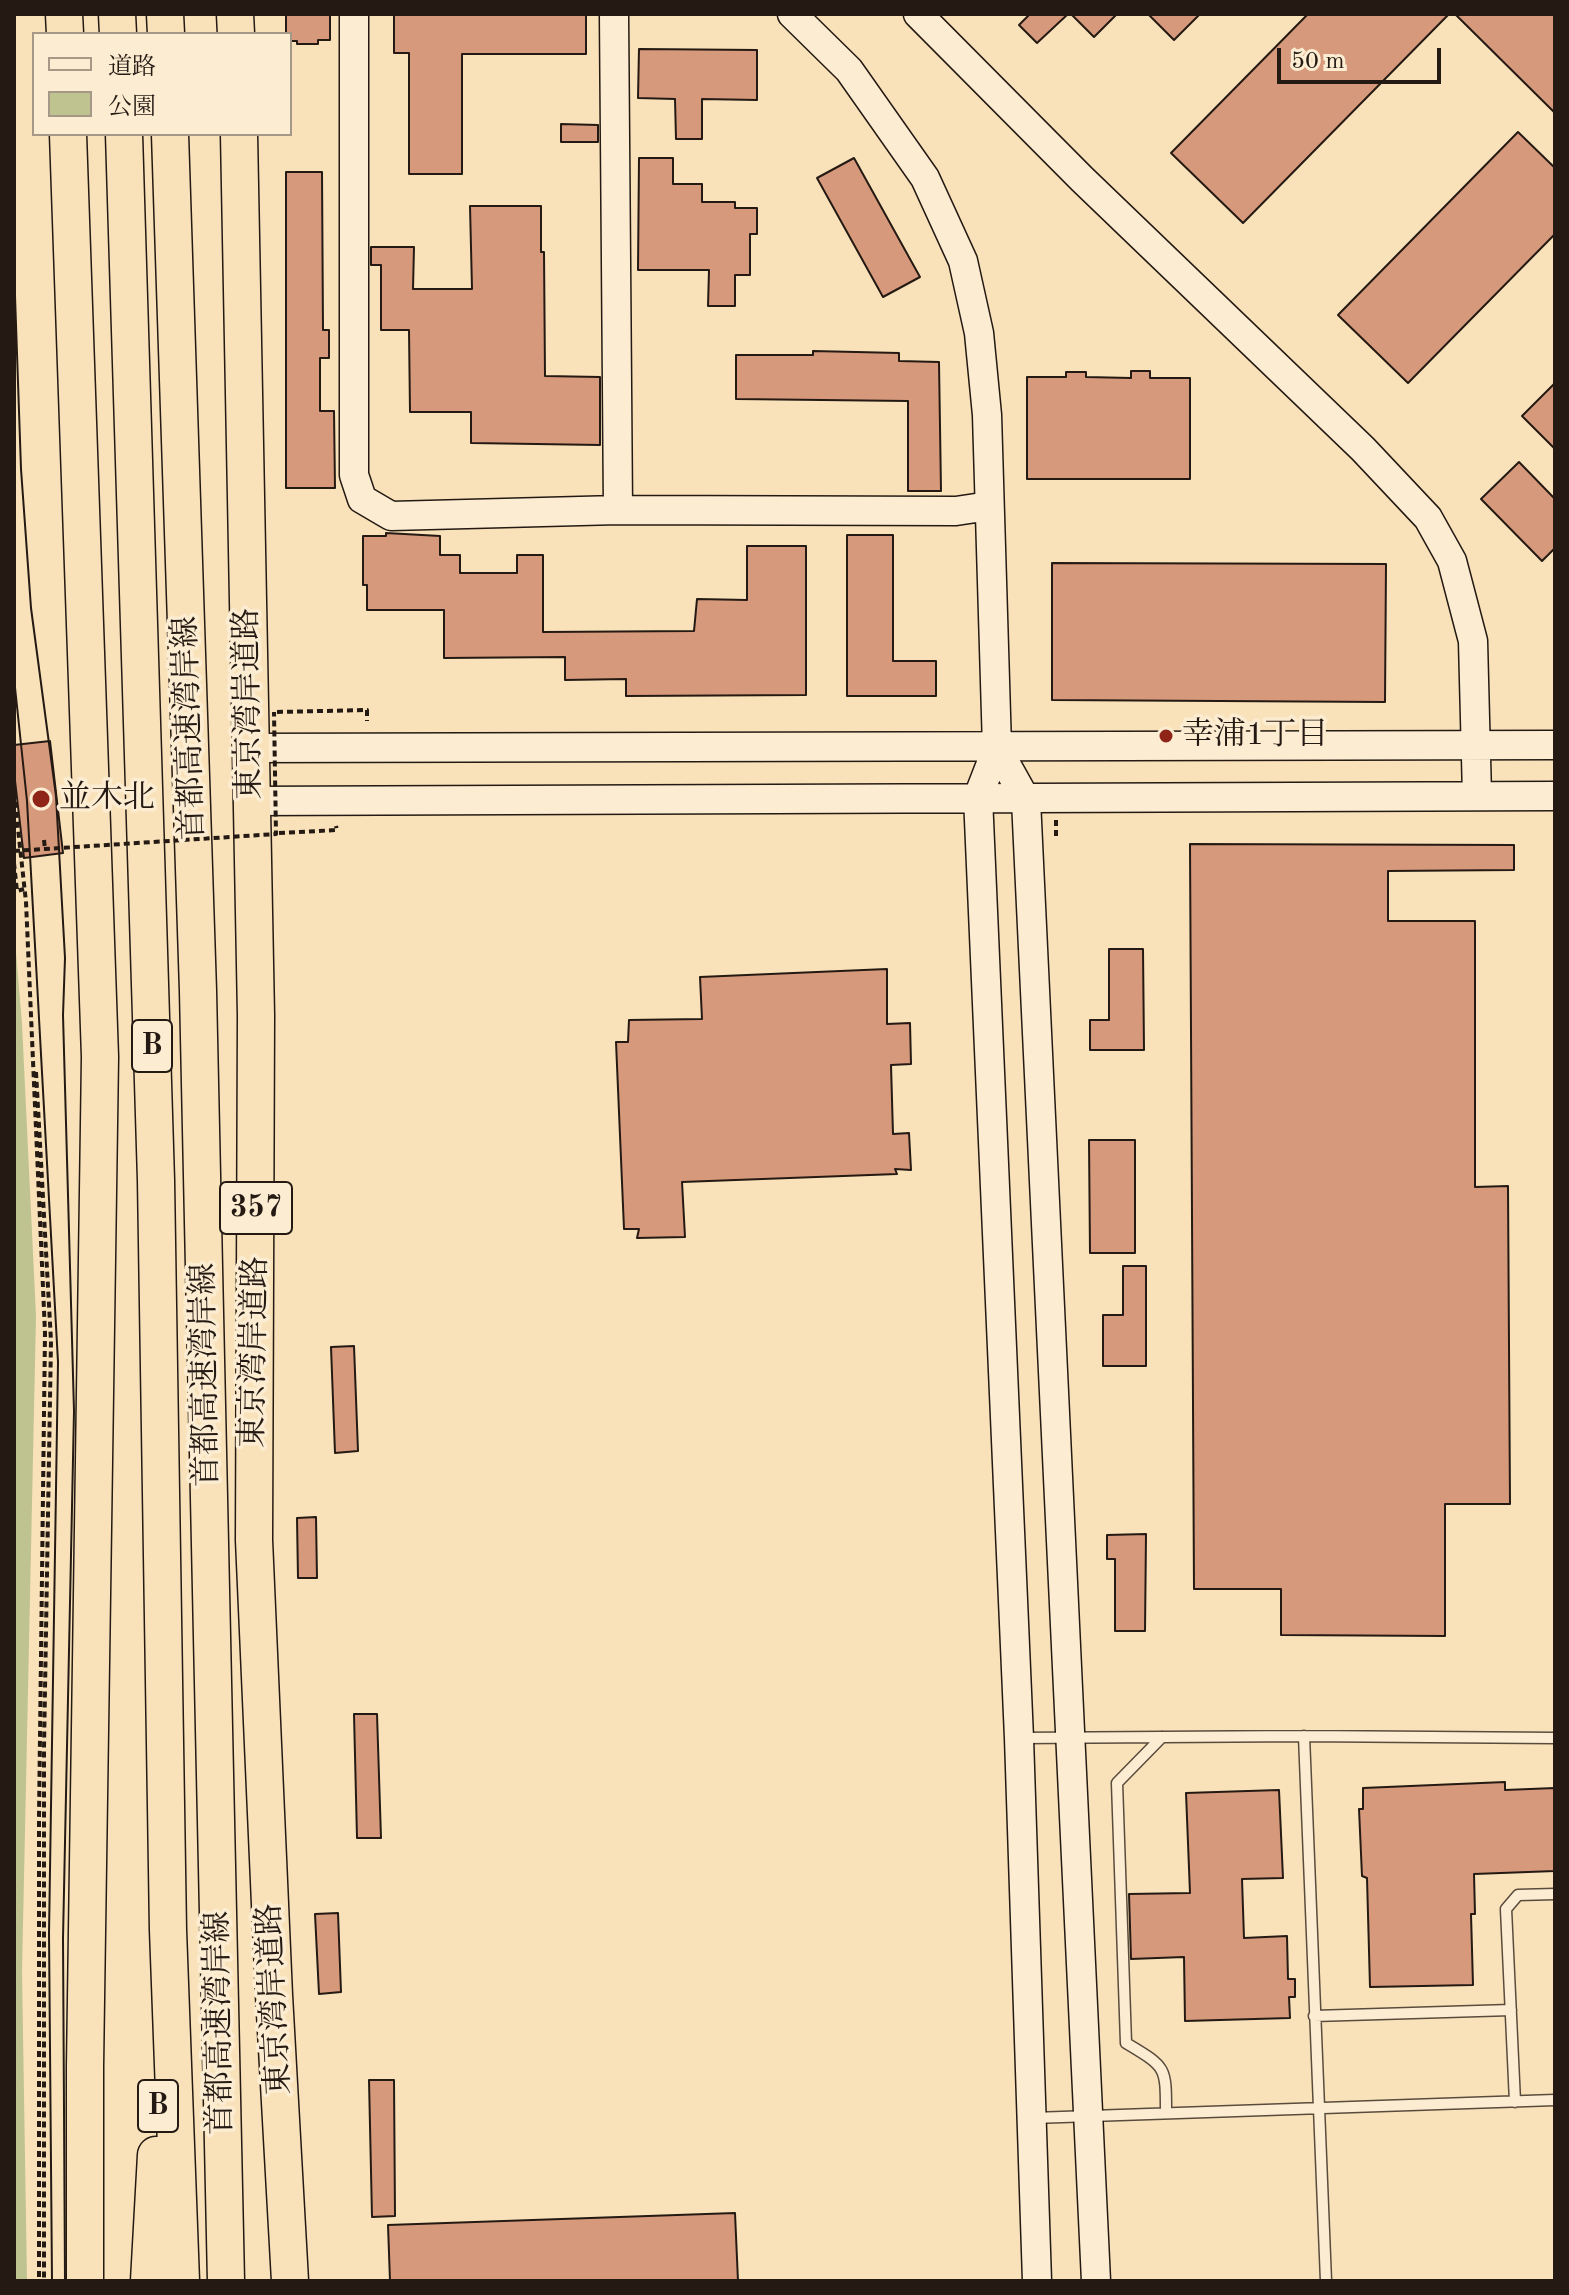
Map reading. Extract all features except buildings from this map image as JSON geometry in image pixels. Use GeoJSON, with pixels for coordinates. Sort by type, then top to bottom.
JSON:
{"type":"FeatureCollection","features":[{"type":"Feature","properties":{"kind":"highway"},"geometry":{"type":"LineString","coordinates":[[68,136],[100,1057],[85,2066],[85,2281]]}},
{"type":"Feature","properties":{"kind":"highway","name":"東京湾岸道路"},"geometry":{"type":"LineString","coordinates":[[239,136],[256,1031],[255,1556],[290,2281]]}},
{"type":"Feature","properties":{"kind":"highway","name":"首都高速湾岸線"},"geometry":{"type":"LineString","coordinates":[[171,147],[198,976],[226,2281]]}},
{"type":"Feature","properties":{"kind":"highway","name":"首都高速湾岸線"},"geometry":{"type":"LineString","coordinates":[[124,148],[156,1180],[168,1930]]}},
{"type":"Feature","properties":{"kind":"highway"},"geometry":{"type":"LineString","coordinates":[[168,1930],[181,2281]]}},
{"type":"Feature","properties":{"kind":"highway","name":"B"},"geometry":{"type":"LineString","coordinates":[[149,2281],[168,1930]]}},
{"type":"Feature","properties":{"kind":"street"},"geometry":{"type":"LineString","coordinates":[[354,14],[354,475],[362,499],[391,516],[618,510],[956,511],[989,506]]}},
{"type":"Feature","properties":{"kind":"street"},"geometry":{"type":"LineString","coordinates":[[614,14],[618,510]]}},
{"type":"Feature","properties":{"kind":"street"},"geometry":{"type":"LineString","coordinates":[[792,14],[849,70],[925,178],[963,261],[979,333],[987,415],[997,748],[978,797],[1019,1738],[1037,2281]]}},
{"type":"Feature","properties":{"kind":"street"},"geometry":{"type":"LineString","coordinates":[[918,14],[1082,179],[1363,449],[1428,518],[1452,561],[1473,641],[1477,796]]}},
{"type":"Feature","properties":{"kind":"street"},"geometry":{"type":"LineString","coordinates":[[250,748],[1555,745]]}},
{"type":"Feature","properties":{"kind":"street"},"geometry":{"type":"LineString","coordinates":[[997,748],[1026,800],[1096,2281]]}},
{"type":"Feature","properties":{"kind":"street"},"geometry":{"type":"LineString","coordinates":[[251,801],[1555,796]]}},
{"type":"Feature","properties":{"kind":"lane"},"geometry":{"type":"LineString","coordinates":[[1304,1736],[1326,2281]]}},
{"type":"Feature","properties":{"kind":"lane"},"geometry":{"type":"LineString","coordinates":[[1162,1737],[1117,1783],[1126,2043],[1158,2062],[1166,2076],[1166,2112]]}},
{"type":"Feature","properties":{"kind":"lane"},"geometry":{"type":"LineString","coordinates":[[1019,1738],[1555,1738]]}},
{"type":"Feature","properties":{"kind":"lane"},"geometry":{"type":"LineString","coordinates":[[1515,2102],[1506,1909],[1518,1895],[1555,1894]]}},
{"type":"Feature","properties":{"kind":"lane"},"geometry":{"type":"LineString","coordinates":[[1314,2016],[1511,2010]]}},
{"type":"Feature","properties":{"kind":"lane"},"geometry":{"type":"LineString","coordinates":[[1031,2118],[1555,2100]]}},
{"type":"Feature","properties":{"kind":"path"},"geometry":{"type":"LineString","coordinates":[[276,849],[274,712],[367,710],[367,721]]}},
{"type":"Feature","properties":{"kind":"path"},"geometry":{"type":"LineString","coordinates":[[14,792],[26,902],[51,1341],[44,1763],[41,2281]]}},
{"type":"Feature","properties":{"kind":"path"},"geometry":{"type":"LineString","coordinates":[[14,851],[336,828]]}},
{"type":"Feature","properties":{"kind":"path"},"geometry":{"type":"LineString","coordinates":[[44,840],[45,849]]}},
{"type":"Feature","properties":{"kind":"path"},"geometry":{"type":"LineString","coordinates":[[14,863],[17,891],[24,889]]}},
{"type":"Feature","properties":{"kind":"green space"},"geometry":{"type":"Polygon","coordinates":[[[14,928],[22,1024],[36,1316],[22,1971],[27,2281],[14,2281],[14,928]]]}},
{"type":"Feature","properties":{"kind":"tram line"},"geometry":{"type":"LineString","coordinates":[[14,267],[21,469],[31,608],[56,796],[65,958],[63,1015],[74,1411],[63,1938],[65,2281]]}},
{"type":"Feature","properties":{"kind":"tram line"},"geometry":{"type":"LineString","coordinates":[[14,678],[27,801],[58,1362],[49,1933],[52,2281]]}},
{"type":"Feature","properties":{"kind":"place","name":"幸浦1丁目"},"geometry":{"type":"Point","coordinates":[1166,736]}},
{"type":"Feature","properties":{"kind":"place","name":"並木北"},"geometry":{"type":"Point","coordinates":[41,799]}}]}
